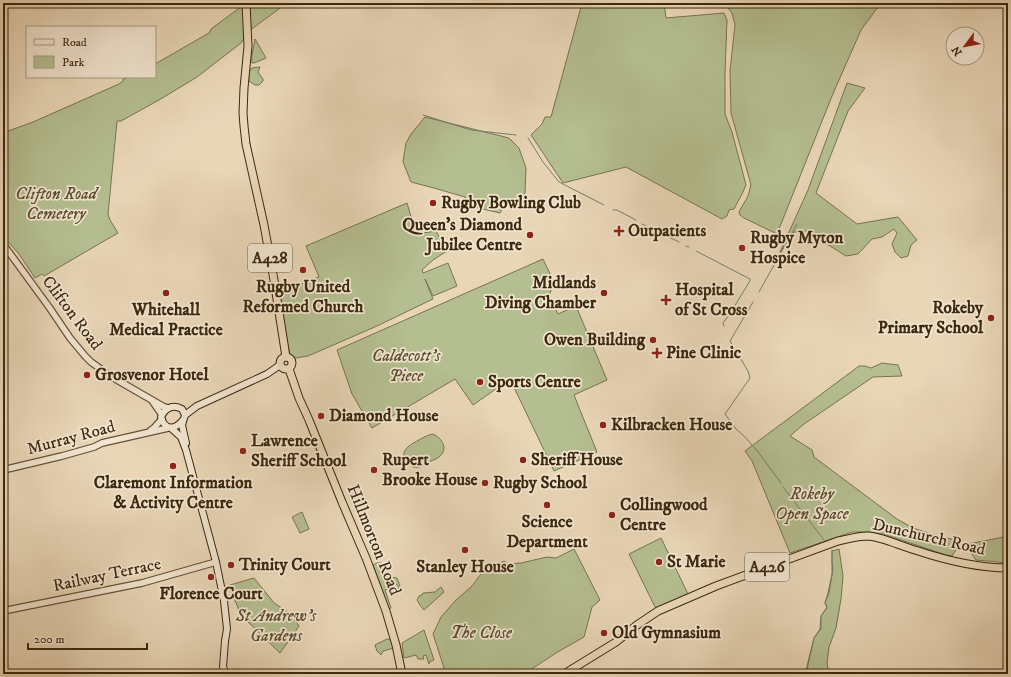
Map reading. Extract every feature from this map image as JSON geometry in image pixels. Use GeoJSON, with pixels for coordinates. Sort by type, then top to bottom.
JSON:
{"type":"FeatureCollection","features":[{"type":"Feature","properties":{"kind":"highway","name":"A428"},"geometry":{"type":"LineString","coordinates":[[246,3],[248,38],[243,113],[246,144],[264,225],[286,357]]}},
{"type":"Feature","properties":{"kind":"highway"},"geometry":{"type":"LineString","coordinates":[[286,357],[290,358],[292,361],[292,365],[289,369],[283,369],[280,365],[281,359],[286,357]]}},
{"type":"Feature","properties":{"kind":"highway","name":"Hillmorton Road"},"geometry":{"type":"LineString","coordinates":[[289,369],[386,611],[399,655],[402,674]]}},
{"type":"Feature","properties":{"kind":"highway","name":"Dunchurch Road"},"geometry":{"type":"LineString","coordinates":[[564,674],[616,642],[637,625],[658,611],[716,586],[838,541],[869,536],[928,554],[969,564],[1008,568]]}},
{"type":"Feature","properties":{"kind":"main road"},"geometry":{"type":"LineString","coordinates":[[170,428],[176,426],[183,415],[197,406],[267,374],[280,365]]}},
{"type":"Feature","properties":{"kind":"main road","name":"Clifton Road"},"geometry":{"type":"LineString","coordinates":[[168,408],[176,407],[183,415],[182,425],[186,450],[216,562],[224,601],[227,629],[223,667],[226,674]]}},
{"type":"Feature","properties":{"kind":"main road"},"geometry":{"type":"LineString","coordinates":[[162,417],[164,411],[168,408]]}},
{"type":"Feature","properties":{"kind":"main road","name":"Clifton Road"},"geometry":{"type":"LineString","coordinates":[[162,417],[163,423],[181,437],[186,450]]}},
{"type":"Feature","properties":{"kind":"street","name":"Clifton Road"},"geometry":{"type":"LineString","coordinates":[[3,244],[70,338],[91,362],[112,376],[168,408]]}},
{"type":"Feature","properties":{"kind":"street","name":"Clifton Road"},"geometry":{"type":"LineString","coordinates":[[150,398],[158,408],[162,417]]}},
{"type":"Feature","properties":{"kind":"street","name":"Murray Road"},"geometry":{"type":"LineString","coordinates":[[147,432],[154,428],[162,417]]}},
{"type":"Feature","properties":{"kind":"street","name":"Murray Road"},"geometry":{"type":"LineString","coordinates":[[3,470],[36,461],[56,458],[147,432],[170,428]]}},
{"type":"Feature","properties":{"kind":"street","name":"Railway Terrace"},"geometry":{"type":"LineString","coordinates":[[3,611],[142,583],[216,562]]}},
{"type":"Feature","properties":{"kind":"green space","name":"Clifton Road Cemetery"},"geometry":{"type":"Polygon","coordinates":[[[254,3],[287,3],[249,31],[241,43],[197,77],[121,121],[117,121],[108,214],[118,233],[44,276],[42,274],[35,278],[19,254],[3,236],[3,133],[33,122],[119,84],[123,81],[123,79],[156,78],[156,63],[209,33],[211,29],[242,6],[254,3]]]}},
{"type":"Feature","properties":{"kind":"green space"},"geometry":{"type":"Polygon","coordinates":[[[582,3],[664,3],[666,18],[724,13],[727,20],[725,114],[732,132],[746,185],[734,209],[729,210],[727,216],[722,219],[626,167],[563,183],[531,135],[542,124],[545,117],[551,117],[582,3]]]}},
{"type":"Feature","properties":{"kind":"green space"},"geometry":{"type":"Polygon","coordinates":[[[726,3],[881,3],[861,30],[832,96],[777,234],[744,218],[739,212],[748,196],[751,185],[731,113],[730,71],[735,25],[732,13],[727,7],[726,3]]]}},
{"type":"Feature","properties":{"kind":"green space"},"geometry":{"type":"Polygon","coordinates":[[[255,39],[266,58],[252,63],[252,54],[255,39]]]}},
{"type":"Feature","properties":{"kind":"green space"},"geometry":{"type":"Polygon","coordinates":[[[260,67],[258,72],[263,81],[259,85],[255,85],[249,81],[249,72],[252,68],[260,67]]]}},
{"type":"Feature","properties":{"kind":"green space"},"geometry":{"type":"Polygon","coordinates":[[[847,83],[865,88],[848,111],[816,193],[857,224],[898,217],[917,240],[911,245],[908,256],[901,258],[895,252],[892,244],[897,233],[894,229],[882,237],[872,239],[858,254],[846,256],[806,231],[794,232],[780,252],[808,190],[847,83]]]}},
{"type":"Feature","properties":{"kind":"green space"},"geometry":{"type":"Polygon","coordinates":[[[425,117],[509,138],[519,148],[526,168],[525,193],[523,196],[504,206],[500,213],[462,204],[465,197],[411,182],[403,162],[406,143],[411,134],[425,117]]]}},
{"type":"Feature","properties":{"kind":"green space"},"geometry":{"type":"Polygon","coordinates":[[[407,203],[416,234],[436,231],[447,251],[433,260],[422,270],[423,273],[448,263],[457,286],[433,296],[425,279],[433,299],[377,326],[308,356],[296,358],[290,355],[278,293],[319,277],[306,246],[407,203]]]}},
{"type":"Feature","properties":{"kind":"green space","name":"Caldecott's Piece"},"geometry":{"type":"Polygon","coordinates":[[[543,259],[554,282],[549,296],[558,314],[576,306],[607,380],[574,395],[597,452],[554,471],[510,379],[473,405],[455,379],[372,428],[352,394],[337,350],[543,259]]]}},
{"type":"Feature","properties":{"kind":"green space","name":"Rokeby Open Space"},"geometry":{"type":"Polygon","coordinates":[[[882,363],[898,365],[902,376],[873,377],[804,424],[790,436],[812,450],[814,457],[897,519],[913,528],[937,536],[956,540],[959,545],[952,556],[883,534],[852,532],[790,553],[752,461],[745,451],[859,366],[871,368],[882,363]]]}},
{"type":"Feature","properties":{"kind":"green space"},"geometry":{"type":"Polygon","coordinates":[[[433,434],[439,438],[443,444],[444,451],[437,458],[422,466],[413,467],[405,459],[404,452],[406,448],[426,436],[433,434]]]}},
{"type":"Feature","properties":{"kind":"green space"},"geometry":{"type":"Polygon","coordinates":[[[302,512],[309,529],[300,533],[292,517],[302,512]]]}},
{"type":"Feature","properties":{"kind":"green space"},"geometry":{"type":"Polygon","coordinates":[[[1008,535],[1008,563],[976,560],[968,548],[968,544],[1008,535]]]}},
{"type":"Feature","properties":{"kind":"green space"},"geometry":{"type":"Polygon","coordinates":[[[661,538],[688,594],[656,609],[629,554],[661,538]]]}},
{"type":"Feature","properties":{"kind":"green space","name":"The Close"},"geometry":{"type":"Polygon","coordinates":[[[574,549],[600,600],[592,607],[584,637],[524,674],[446,674],[433,634],[441,617],[455,601],[472,586],[489,563],[496,565],[504,561],[508,564],[521,563],[547,557],[556,558],[574,549]]]}},
{"type":"Feature","properties":{"kind":"green space"},"geometry":{"type":"Polygon","coordinates":[[[839,549],[843,576],[836,628],[829,647],[827,663],[829,674],[805,674],[814,638],[820,629],[821,616],[827,608],[825,603],[832,574],[832,551],[839,549]]]}},
{"type":"Feature","properties":{"kind":"green space"},"geometry":{"type":"Polygon","coordinates":[[[379,562],[387,569],[390,577],[397,578],[400,586],[399,589],[395,583],[393,587],[385,590],[391,608],[389,609],[373,565],[379,562]]]}},
{"type":"Feature","properties":{"kind":"green space","name":"St Andrew's Gardens"},"geometry":{"type":"Polygon","coordinates":[[[254,578],[274,603],[292,615],[299,626],[280,653],[247,621],[239,610],[229,587],[230,585],[254,578]]]}},
{"type":"Feature","properties":{"kind":"green space"},"geometry":{"type":"Polygon","coordinates":[[[441,587],[444,592],[424,610],[417,600],[419,596],[423,593],[435,592],[441,587]]]}},
{"type":"Feature","properties":{"kind":"green space"},"geometry":{"type":"Polygon","coordinates":[[[424,630],[434,660],[429,662],[429,664],[426,655],[423,656],[424,659],[418,659],[416,655],[404,658],[402,643],[424,630]]]}},
{"type":"Feature","properties":{"kind":"green space"},"geometry":{"type":"Polygon","coordinates":[[[387,639],[391,640],[394,648],[383,651],[381,655],[377,651],[375,645],[387,639]]]}},
{"type":"Feature","properties":{"kind":"waterway"},"geometry":{"type":"LineString","coordinates":[[423,115],[471,130],[516,135]]}},
{"type":"Feature","properties":{"kind":"waterway"},"geometry":{"type":"LineString","coordinates":[[528,138],[543,162],[559,182],[604,205]]}},
{"type":"Feature","properties":{"kind":"waterway"},"geometry":{"type":"LineString","coordinates":[[613,210],[617,210],[636,220]]}},
{"type":"Feature","properties":{"kind":"waterway"},"geometry":{"type":"LineString","coordinates":[[642,224],[679,242]]}},
{"type":"Feature","properties":{"kind":"waterway"},"geometry":{"type":"LineString","coordinates":[[759,292],[797,224]]}},
{"type":"Feature","properties":{"kind":"waterway"},"geometry":{"type":"LineString","coordinates":[[696,251],[750,279],[723,323],[724,326]]}},
{"type":"Feature","properties":{"kind":"waterway"},"geometry":{"type":"LineString","coordinates":[[753,302],[730,341],[748,371],[750,378],[725,414],[736,429],[758,452],[781,483]]}},
{"type":"Feature","properties":{"kind":"waterway"},"geometry":{"type":"LineString","coordinates":[[783,487],[824,540]]}},
{"type":"Feature","properties":{"kind":"waterway"},"geometry":{"type":"LineString","coordinates":[[806,674],[814,638],[821,629],[821,616],[827,607],[825,603],[829,593],[833,569],[832,550]]}},
{"type":"Feature","properties":{"kind":"place","name":"Rugby Bowling Club"},"geometry":{"type":"Point","coordinates":[433,203]}},
{"type":"Feature","properties":{"kind":"place","name":"Outpatients"},"geometry":{"type":"Point","coordinates":[619,231]}},
{"type":"Feature","properties":{"kind":"place","name":"Queen's Diamond Jubilee Centre"},"geometry":{"type":"Point","coordinates":[530,235]}},
{"type":"Feature","properties":{"kind":"place","name":"Rugby Myton Hospice"},"geometry":{"type":"Point","coordinates":[742,248]}},
{"type":"Feature","properties":{"kind":"place","name":"Rugby United Reformed Church"},"geometry":{"type":"Point","coordinates":[303,270]}},
{"type":"Feature","properties":{"kind":"place","name":"Whitehall Medical Practice"},"geometry":{"type":"Point","coordinates":[166,293]}},
{"type":"Feature","properties":{"kind":"place","name":"Midlands Diving Chamber"},"geometry":{"type":"Point","coordinates":[604,293]}},
{"type":"Feature","properties":{"kind":"place","name":"Hospital of St Cross"},"geometry":{"type":"Point","coordinates":[666,300]}},
{"type":"Feature","properties":{"kind":"place","name":"Rokeby Primary School"},"geometry":{"type":"Point","coordinates":[991,318]}},
{"type":"Feature","properties":{"kind":"place","name":"Owen Building"},"geometry":{"type":"Point","coordinates":[653,340]}},
{"type":"Feature","properties":{"kind":"place","name":"Pine Clinic"},"geometry":{"type":"Point","coordinates":[657,353]}},
{"type":"Feature","properties":{"kind":"place","name":"Grosvenor Hotel"},"geometry":{"type":"Point","coordinates":[87,375]}},
{"type":"Feature","properties":{"kind":"place","name":"Sports Centre"},"geometry":{"type":"Point","coordinates":[480,382]}},
{"type":"Feature","properties":{"kind":"place","name":"Diamond House"},"geometry":{"type":"Point","coordinates":[321,416]}},
{"type":"Feature","properties":{"kind":"place","name":"Kilbracken House"},"geometry":{"type":"Point","coordinates":[603,425]}},
{"type":"Feature","properties":{"kind":"place","name":"Lawrence Sheriff School"},"geometry":{"type":"Point","coordinates":[243,451]}},
{"type":"Feature","properties":{"kind":"place","name":"Sheriff House"},"geometry":{"type":"Point","coordinates":[523,460]}},
{"type":"Feature","properties":{"kind":"place","name":"Claremont Information & Activity Centre"},"geometry":{"type":"Point","coordinates":[173,466]}},
{"type":"Feature","properties":{"kind":"place","name":"Rupert Brooke House"},"geometry":{"type":"Point","coordinates":[374,470]}},
{"type":"Feature","properties":{"kind":"place","name":"Rugby School"},"geometry":{"type":"Point","coordinates":[485,483]}},
{"type":"Feature","properties":{"kind":"place","name":"Science Department"},"geometry":{"type":"Point","coordinates":[547,505]}},
{"type":"Feature","properties":{"kind":"place","name":"Collingwood Centre"},"geometry":{"type":"Point","coordinates":[612,515]}},
{"type":"Feature","properties":{"kind":"place","name":"Stanley House"},"geometry":{"type":"Point","coordinates":[465,550]}},
{"type":"Feature","properties":{"kind":"place","name":"St Marie"},"geometry":{"type":"Point","coordinates":[659,562]}},
{"type":"Feature","properties":{"kind":"place","name":"Trinity Court"},"geometry":{"type":"Point","coordinates":[231,565]}},
{"type":"Feature","properties":{"kind":"place","name":"Florence Court"},"geometry":{"type":"Point","coordinates":[211,577]}},
{"type":"Feature","properties":{"kind":"place","name":"Old Gymnasium"},"geometry":{"type":"Point","coordinates":[604,633]}}]}
